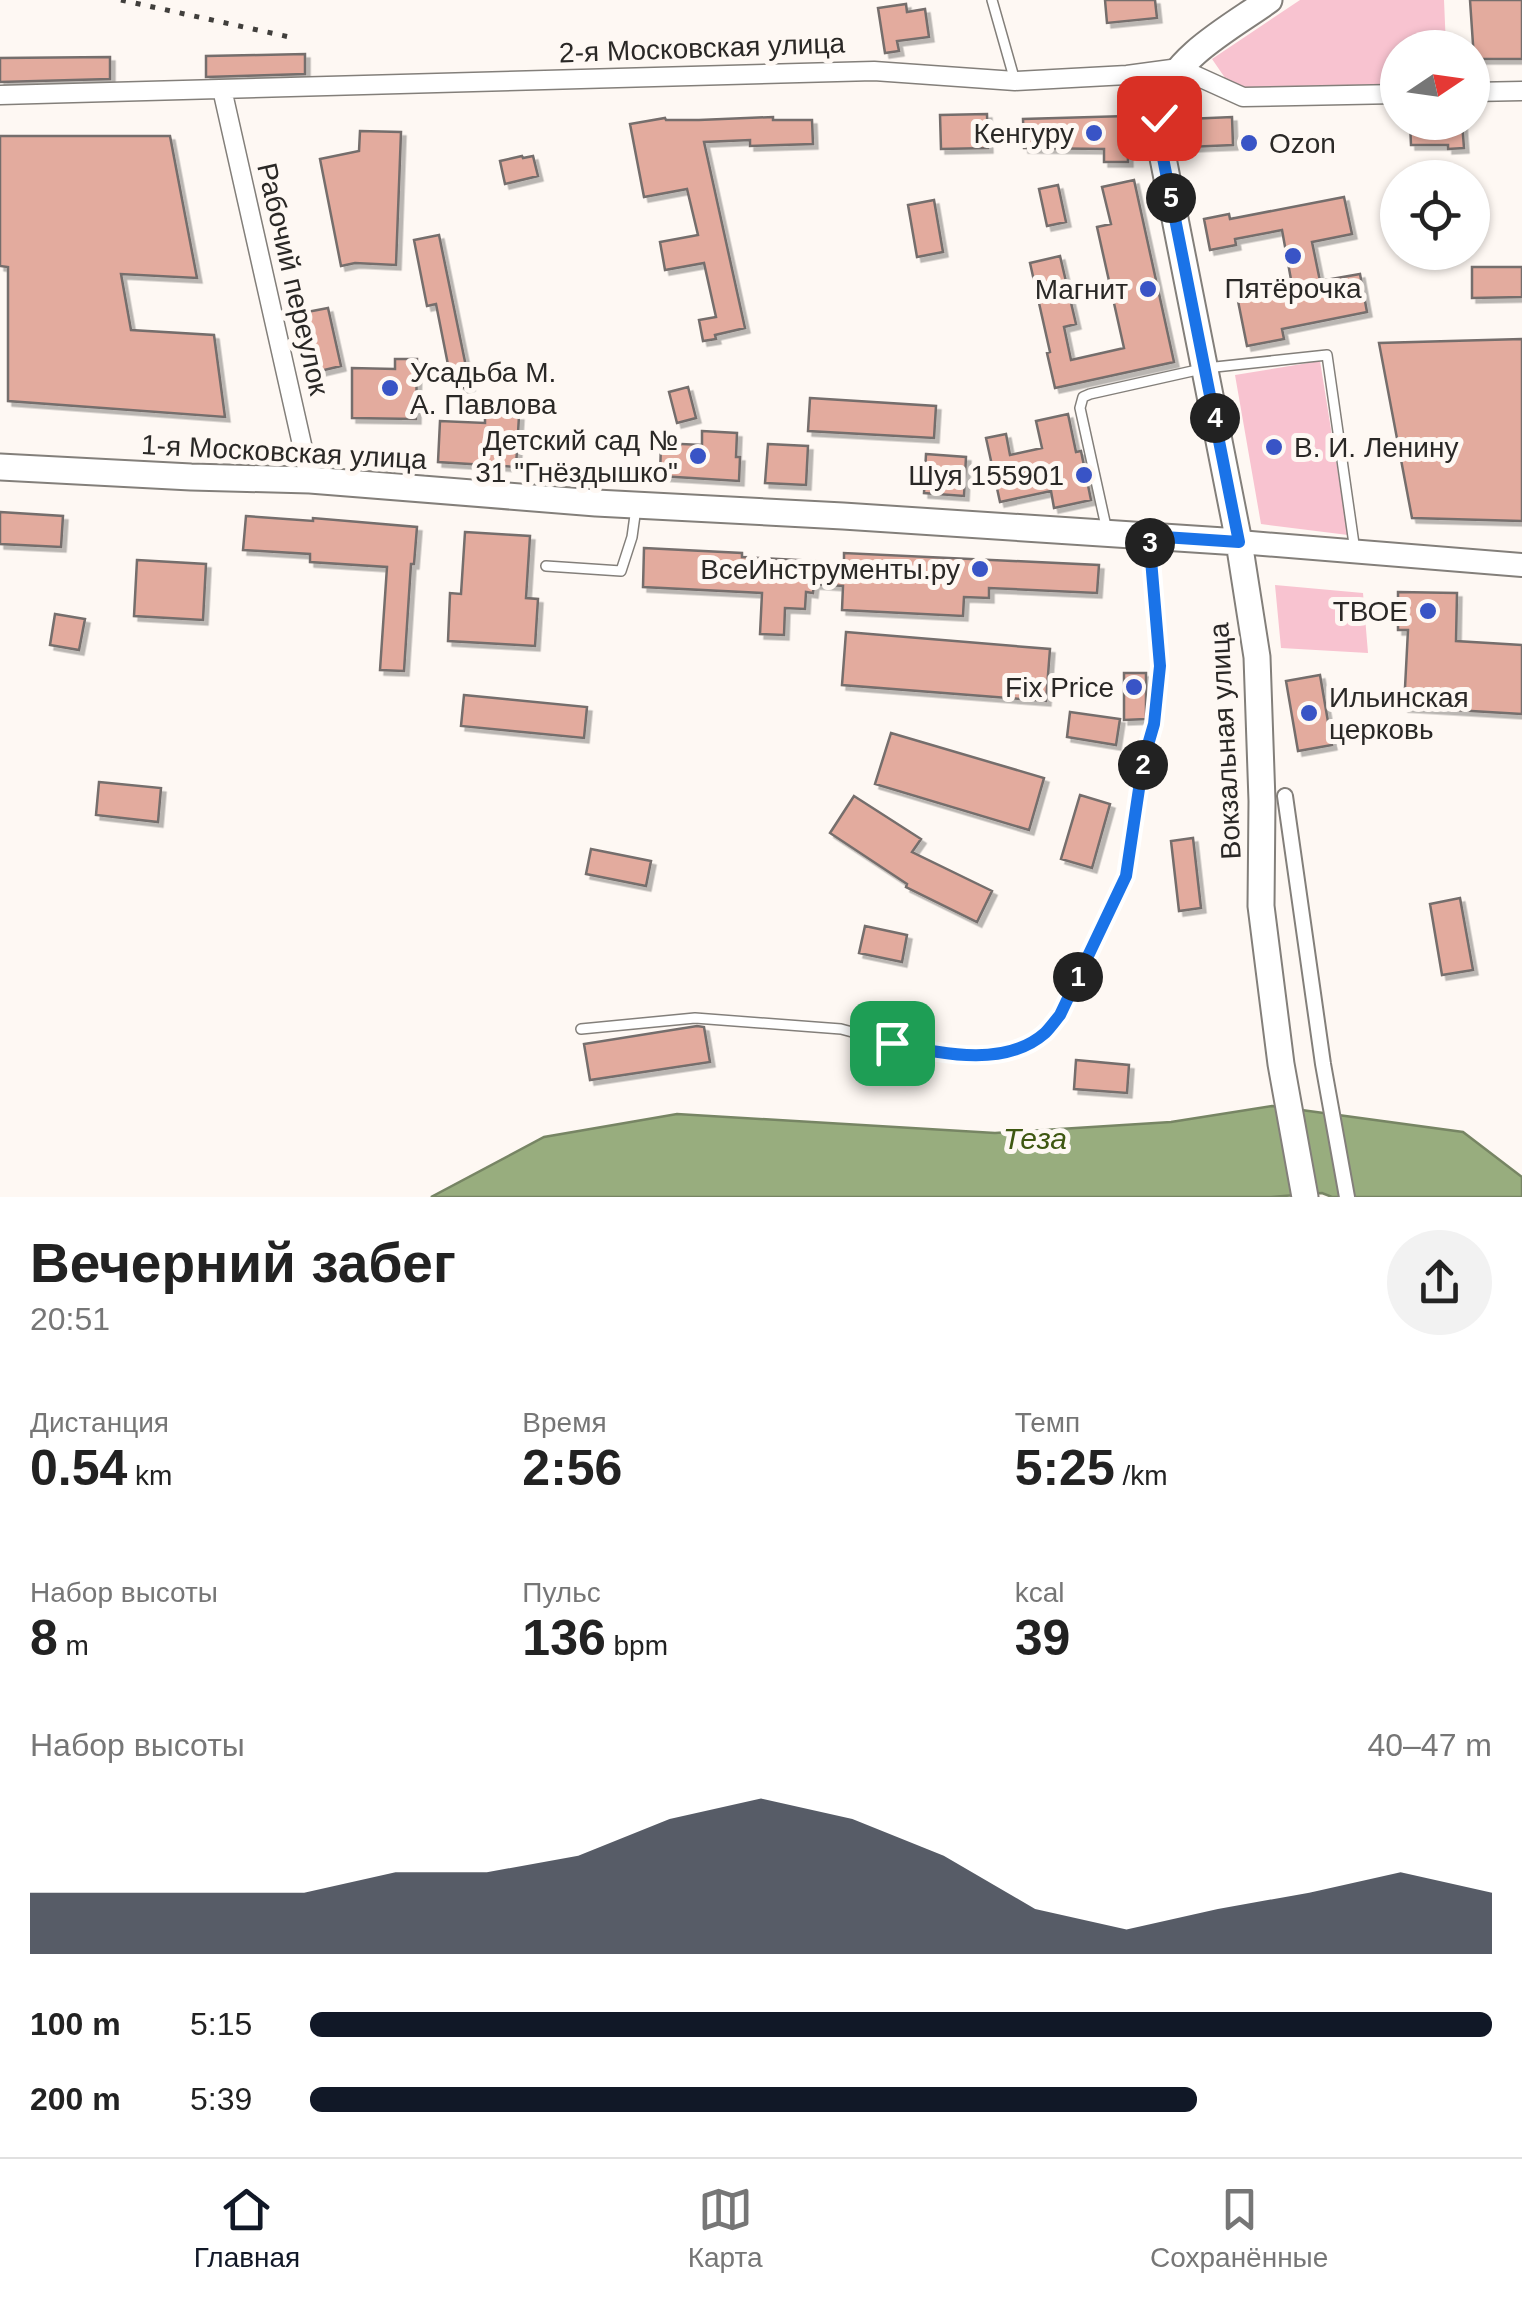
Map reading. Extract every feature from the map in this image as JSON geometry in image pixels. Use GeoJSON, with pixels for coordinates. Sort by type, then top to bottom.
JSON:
{"type":"FeatureCollection","features":[{"type":"Feature","properties":{"kind":"main road"},"geometry":{"type":"LineString","coordinates":[[1179,68],[1269,0]]}},
{"type":"Feature","properties":{"kind":"main road","name":"Вокзальная улица"},"geometry":{"type":"LineString","coordinates":[[1179,68],[1164,94],[1159,118],[1162,153],[1239,542],[1257,657],[1262,801],[1260,906],[1281,1064],[1305,1197]]}},
{"type":"Feature","properties":{"kind":"main road","name":"1-я Московская улица"},"geometry":{"type":"LineString","coordinates":[[0,467],[310,480],[636,505],[1239,542]]}},
{"type":"Feature","properties":{"kind":"street","name":"2-я Московская улица"},"geometry":{"type":"LineString","coordinates":[[0,95],[874,71],[1015,81],[1127,76],[1179,68]]}},
{"type":"Feature","properties":{"kind":"street"},"geometry":{"type":"LineString","coordinates":[[1179,68],[1243,97],[1380,94]]}},
{"type":"Feature","properties":{"kind":"street","name":"Рабочий переулок"},"geometry":{"type":"LineString","coordinates":[[222,89],[310,480]]}},
{"type":"Feature","properties":{"kind":"street"},"geometry":{"type":"LineString","coordinates":[[1490,92],[1522,92]]}},
{"type":"Feature","properties":{"kind":"street","name":"1-я Московская улица"},"geometry":{"type":"LineString","coordinates":[[1239,542],[1522,565]]}},
{"type":"Feature","properties":{"kind":"street"},"geometry":{"type":"LineString","coordinates":[[1285,796],[1347,1197]]}},
{"type":"Feature","properties":{"kind":"lane"},"geometry":{"type":"LineString","coordinates":[[992,0],[1015,81]]}},
{"type":"Feature","properties":{"kind":"lane"},"geometry":{"type":"LineString","coordinates":[[1108,533],[1081,400],[1090,394],[1206,368],[1327,354],[1355,552]]}},
{"type":"Feature","properties":{"kind":"lane"},"geometry":{"type":"LineString","coordinates":[[546,566],[621,571],[632,538],[636,505]]}},
{"type":"Feature","properties":{"kind":"lane"},"geometry":{"type":"LineString","coordinates":[[581,1029],[695,1018],[840,1030],[964,1055],[1008,1051],[1044,1034],[1060,1015],[1126,876],[1143,762],[1154,724],[1160,666],[1149,536]]}},
{"type":"Feature","properties":{"kind":"shaded area"},"geometry":{"type":"Polygon","coordinates":[[[1300,0],[1444,0],[1445,30],[1380,30],[1380,86],[1232,88],[1212,59],[1300,0]]]}},
{"type":"Feature","properties":{"kind":"shaded area"},"geometry":{"type":"Polygon","coordinates":[[[1320,361],[1348,535],[1261,524],[1235,375],[1320,361]]]}},
{"type":"Feature","properties":{"kind":"shaded area"},"geometry":{"type":"Polygon","coordinates":[[[1275,585],[1363,593],[1368,653],[1281,648],[1275,585]]]}},
{"type":"Feature","properties":{"kind":"water","name":"Теза"},"geometry":{"type":"Polygon","coordinates":[[[1272,1106],[1463,1132],[1522,1177],[1522,1197],[1332,1197],[1322,1193],[1271,1197],[431,1197],[544,1137],[677,1114],[995,1133],[1171,1122],[1272,1106]]]}},
{"type":"Feature","properties":{"kind":"building"},"geometry":{"type":"Polygon","coordinates":[[[1105,0],[1155,0],[1157,18],[1107,23],[1105,0]]]}},
{"type":"Feature","properties":{"kind":"building"},"geometry":{"type":"Polygon","coordinates":[[[1470,0],[1522,0],[1522,59],[1490,59],[1490,30],[1472,30],[1470,0]]]}},
{"type":"Feature","properties":{"kind":"building"},"geometry":{"type":"Polygon","coordinates":[[[906,4],[907,12],[925,9],[929,37],[897,41],[899,51],[885,53],[878,8],[906,4]]]}},
{"type":"Feature","properties":{"kind":"building"},"geometry":{"type":"Polygon","coordinates":[[[305,54],[305,74],[206,77],[206,56],[305,54]]]}},
{"type":"Feature","properties":{"kind":"building"},"geometry":{"type":"Polygon","coordinates":[[[110,57],[110,79],[0,82],[0,58],[110,57]]]}},
{"type":"Feature","properties":{"kind":"building"},"geometry":{"type":"Polygon","coordinates":[[[987,114],[988,148],[941,149],[940,115],[987,114]]]}},
{"type":"Feature","properties":{"kind":"building"},"geometry":{"type":"Polygon","coordinates":[[[1127,116],[1128,162],[1104,162],[1104,149],[1024,148],[1023,119],[1127,116]]]}},
{"type":"Feature","properties":{"kind":"building"},"geometry":{"type":"Polygon","coordinates":[[[1232,117],[1233,145],[1188,147],[1187,119],[1232,117]]]}},
{"type":"Feature","properties":{"kind":"building"},"geometry":{"type":"Polygon","coordinates":[[[665,118],[812,120],[813,144],[750,146],[750,140],[704,142],[745,328],[703,341],[699,320],[716,317],[704,263],[665,270],[660,242],[698,235],[687,189],[644,197],[630,124],[665,118]]]}},
{"type":"Feature","properties":{"kind":"building"},"geometry":{"type":"Polygon","coordinates":[[[360,131],[401,132],[396,265],[341,266],[320,159],[359,151],[360,131]]]}},
{"type":"Feature","properties":{"kind":"building"},"geometry":{"type":"Polygon","coordinates":[[[0,136],[170,136],[197,278],[121,274],[131,330],[214,335],[225,417],[8,401],[8,267],[0,266],[0,136]]]}},
{"type":"Feature","properties":{"kind":"building"},"geometry":{"type":"Polygon","coordinates":[[[1411,140],[1463,140],[1464,148],[1448,149],[1448,145],[1411,145],[1411,140]]]}},
{"type":"Feature","properties":{"kind":"building"},"geometry":{"type":"Polygon","coordinates":[[[533,156],[538,176],[505,184],[500,161],[533,156]]]}},
{"type":"Feature","properties":{"kind":"building"},"geometry":{"type":"Polygon","coordinates":[[[1134,180],[1174,362],[1055,388],[1030,263],[1060,256],[1076,324],[1064,327],[1071,360],[1124,348],[1097,227],[1111,224],[1102,187],[1134,180]]]}},
{"type":"Feature","properties":{"kind":"building"},"geometry":{"type":"Polygon","coordinates":[[[1058,185],[1066,222],[1047,226],[1039,189],[1058,185]]]}},
{"type":"Feature","properties":{"kind":"building"},"geometry":{"type":"Polygon","coordinates":[[[1344,197],[1352,234],[1312,242],[1320,281],[1360,274],[1367,312],[1282,329],[1284,339],[1247,346],[1237,296],[1292,285],[1282,230],[1235,239],[1236,245],[1210,250],[1204,219],[1229,214],[1230,219],[1344,197]]]}},
{"type":"Feature","properties":{"kind":"building"},"geometry":{"type":"Polygon","coordinates":[[[934,200],[943,252],[917,257],[908,205],[934,200]]]}},
{"type":"Feature","properties":{"kind":"building"},"geometry":{"type":"Polygon","coordinates":[[[439,235],[470,386],[453,390],[436,304],[427,306],[414,240],[439,235]]]}},
{"type":"Feature","properties":{"kind":"building"},"geometry":{"type":"Polygon","coordinates":[[[1522,267],[1522,297],[1472,298],[1472,270],[1522,267]]]}},
{"type":"Feature","properties":{"kind":"building"},"geometry":{"type":"Polygon","coordinates":[[[328,308],[341,366],[320,371],[307,312],[328,308]]]}},
{"type":"Feature","properties":{"kind":"building"},"geometry":{"type":"Polygon","coordinates":[[[1522,339],[1522,521],[1412,518],[1379,343],[1522,339]]]}},
{"type":"Feature","properties":{"kind":"building"},"geometry":{"type":"Polygon","coordinates":[[[395,359],[417,359],[416,419],[352,418],[352,368],[395,369],[395,359]]]}},
{"type":"Feature","properties":{"kind":"building"},"geometry":{"type":"Polygon","coordinates":[[[688,387],[696,418],[677,423],[669,392],[688,387]]]}},
{"type":"Feature","properties":{"kind":"building"},"geometry":{"type":"Polygon","coordinates":[[[810,398],[936,406],[934,438],[808,431],[810,398]]]}},
{"type":"Feature","properties":{"kind":"building"},"geometry":{"type":"Polygon","coordinates":[[[497,408],[514,409],[513,416],[519,416],[516,467],[438,462],[440,421],[485,423],[485,414],[497,415],[497,408]]]}},
{"type":"Feature","properties":{"kind":"building"},"geometry":{"type":"Polygon","coordinates":[[[1068,414],[1091,500],[1054,508],[1051,491],[1000,502],[986,438],[1006,434],[1010,455],[1042,448],[1036,421],[1068,414]]]}},
{"type":"Feature","properties":{"kind":"building","name":"Детский сад № 31 \"Гнёздышко\""},"geometry":{"type":"Polygon","coordinates":[[[702,431],[737,433],[739,481],[660,476],[661,443],[702,445],[702,431]]]}},
{"type":"Feature","properties":{"kind":"building"},"geometry":{"type":"Polygon","coordinates":[[[768,444],[808,446],[806,485],[765,483],[768,444]]]}},
{"type":"Feature","properties":{"kind":"building"},"geometry":{"type":"Polygon","coordinates":[[[926,454],[966,457],[964,496],[924,493],[926,454]]]}},
{"type":"Feature","properties":{"kind":"building"},"geometry":{"type":"Polygon","coordinates":[[[0,512],[63,516],[61,547],[0,544],[0,512]]]}},
{"type":"Feature","properties":{"kind":"building"},"geometry":{"type":"Polygon","coordinates":[[[246,516],[417,527],[404,671],[380,670],[387,567],[310,562],[310,554],[243,550],[246,516]]]}},
{"type":"Feature","properties":{"kind":"building"},"geometry":{"type":"Polygon","coordinates":[[[465,532],[530,536],[526,598],[538,599],[535,646],[448,641],[450,593],[461,594],[465,532]]]}},
{"type":"Feature","properties":{"kind":"building"},"geometry":{"type":"Polygon","coordinates":[[[644,548],[815,561],[815,567],[844,568],[844,553],[1099,565],[1097,593],[989,588],[989,598],[964,597],[963,616],[842,610],[843,586],[814,584],[813,593],[806,592],[805,609],[785,608],[784,635],[760,634],[762,593],[643,587],[644,548]]]}},
{"type":"Feature","properties":{"kind":"building"},"geometry":{"type":"Polygon","coordinates":[[[137,560],[206,564],[203,620],[134,616],[137,560]]]}},
{"type":"Feature","properties":{"kind":"building"},"geometry":{"type":"Polygon","coordinates":[[[1398,592],[1457,593],[1456,641],[1522,645],[1522,714],[1404,707],[1408,630],[1398,630],[1398,592]]]}},
{"type":"Feature","properties":{"kind":"building"},"geometry":{"type":"Polygon","coordinates":[[[55,614],[85,619],[79,650],[50,645],[55,614]]]}},
{"type":"Feature","properties":{"kind":"building"},"geometry":{"type":"Polygon","coordinates":[[[846,632],[1050,649],[1046,701],[842,685],[846,632]]]}},
{"type":"Feature","properties":{"kind":"building"},"geometry":{"type":"Polygon","coordinates":[[[1124,673],[1146,673],[1146,719],[1124,720],[1124,673]]]}},
{"type":"Feature","properties":{"kind":"building","name":"Ильинская церковь"},"geometry":{"type":"Polygon","coordinates":[[[1320,675],[1332,745],[1298,751],[1286,681],[1320,675]]]}},
{"type":"Feature","properties":{"kind":"building"},"geometry":{"type":"Polygon","coordinates":[[[464,695],[587,707],[584,738],[461,726],[464,695]]]}},
{"type":"Feature","properties":{"kind":"building"},"geometry":{"type":"Polygon","coordinates":[[[1070,712],[1120,719],[1116,745],[1067,737],[1070,712]]]}},
{"type":"Feature","properties":{"kind":"building"},"geometry":{"type":"Polygon","coordinates":[[[891,733],[1044,778],[1029,830],[875,784],[891,733]]]}},
{"type":"Feature","properties":{"kind":"building"},"geometry":{"type":"Polygon","coordinates":[[[99,782],[161,788],[158,822],[96,815],[99,782]]]}},
{"type":"Feature","properties":{"kind":"building"},"geometry":{"type":"Polygon","coordinates":[[[1080,795],[1110,804],[1092,868],[1061,859],[1080,795]]]}},
{"type":"Feature","properties":{"kind":"building"},"geometry":{"type":"Polygon","coordinates":[[[854,796],[921,839],[912,852],[992,891],[977,922],[906,887],[907,884],[830,833],[854,796]]]}},
{"type":"Feature","properties":{"kind":"building"},"geometry":{"type":"Polygon","coordinates":[[[1193,838],[1201,908],[1179,911],[1171,841],[1193,838]]]}},
{"type":"Feature","properties":{"kind":"building"},"geometry":{"type":"Polygon","coordinates":[[[591,849],[651,861],[646,886],[586,874],[591,849]]]}},
{"type":"Feature","properties":{"kind":"building"},"geometry":{"type":"Polygon","coordinates":[[[1460,898],[1473,970],[1442,975],[1430,904],[1460,898]]]}},
{"type":"Feature","properties":{"kind":"building"},"geometry":{"type":"Polygon","coordinates":[[[865,926],[907,935],[902,962],[859,953],[865,926]]]}},
{"type":"Feature","properties":{"kind":"building"},"geometry":{"type":"Polygon","coordinates":[[[704,1027],[710,1062],[590,1080],[584,1044],[704,1027]]]}},
{"type":"Feature","properties":{"kind":"building"},"geometry":{"type":"Polygon","coordinates":[[[1076,1060],[1129,1065],[1127,1093],[1074,1089],[1076,1060]]]}},
{"type":"Feature","properties":{"kind":"railway"},"geometry":{"type":"LineString","coordinates":[[121,0],[294,38]]}},
{"type":"Feature","properties":{"kind":"place","name":"Кенгуру"},"geometry":{"type":"Point","coordinates":[1094,133]}},
{"type":"Feature","properties":{"kind":"place","name":"Ozon"},"geometry":{"type":"Point","coordinates":[1249,143]}},
{"type":"Feature","properties":{"kind":"place","name":"Пятёрочка"},"geometry":{"type":"Point","coordinates":[1293,256]}},
{"type":"Feature","properties":{"kind":"place","name":"Магнит"},"geometry":{"type":"Point","coordinates":[1148,289]}},
{"type":"Feature","properties":{"kind":"place","name":"Усадьба М. А. Павлова"},"geometry":{"type":"Point","coordinates":[390,388]}},
{"type":"Feature","properties":{"kind":"place","name":"В. И. Ленину"},"geometry":{"type":"Point","coordinates":[1274,447]}},
{"type":"Feature","properties":{"kind":"place","name":"Детский сад № 31 \"Гнёздышко\""},"geometry":{"type":"Point","coordinates":[698,456]}},
{"type":"Feature","properties":{"kind":"place","name":"Шуя 155901"},"geometry":{"type":"Point","coordinates":[1084,475]}},
{"type":"Feature","properties":{"kind":"place","name":"ВсеИнструменты.ру"},"geometry":{"type":"Point","coordinates":[980,569]}},
{"type":"Feature","properties":{"kind":"place","name":"ТВОЕ"},"geometry":{"type":"Point","coordinates":[1428,611]}},
{"type":"Feature","properties":{"kind":"place","name":"Fix Price"},"geometry":{"type":"Point","coordinates":[1134,687]}},
{"type":"Feature","properties":{"kind":"place","name":"Ильинская церковь"},"geometry":{"type":"Point","coordinates":[1309,713]}},
{"type":"Feature","properties":{"kind":"route"},"geometry":{"type":"LineString","coordinates":[[892,1043],[964,1055],[991,1055],[1044,1034],[1060,1015],[1126,876],[1143,762],[1154,724],[1160,666],[1149,536],[1239,542],[1162,153],[1159,118]]}}]}
